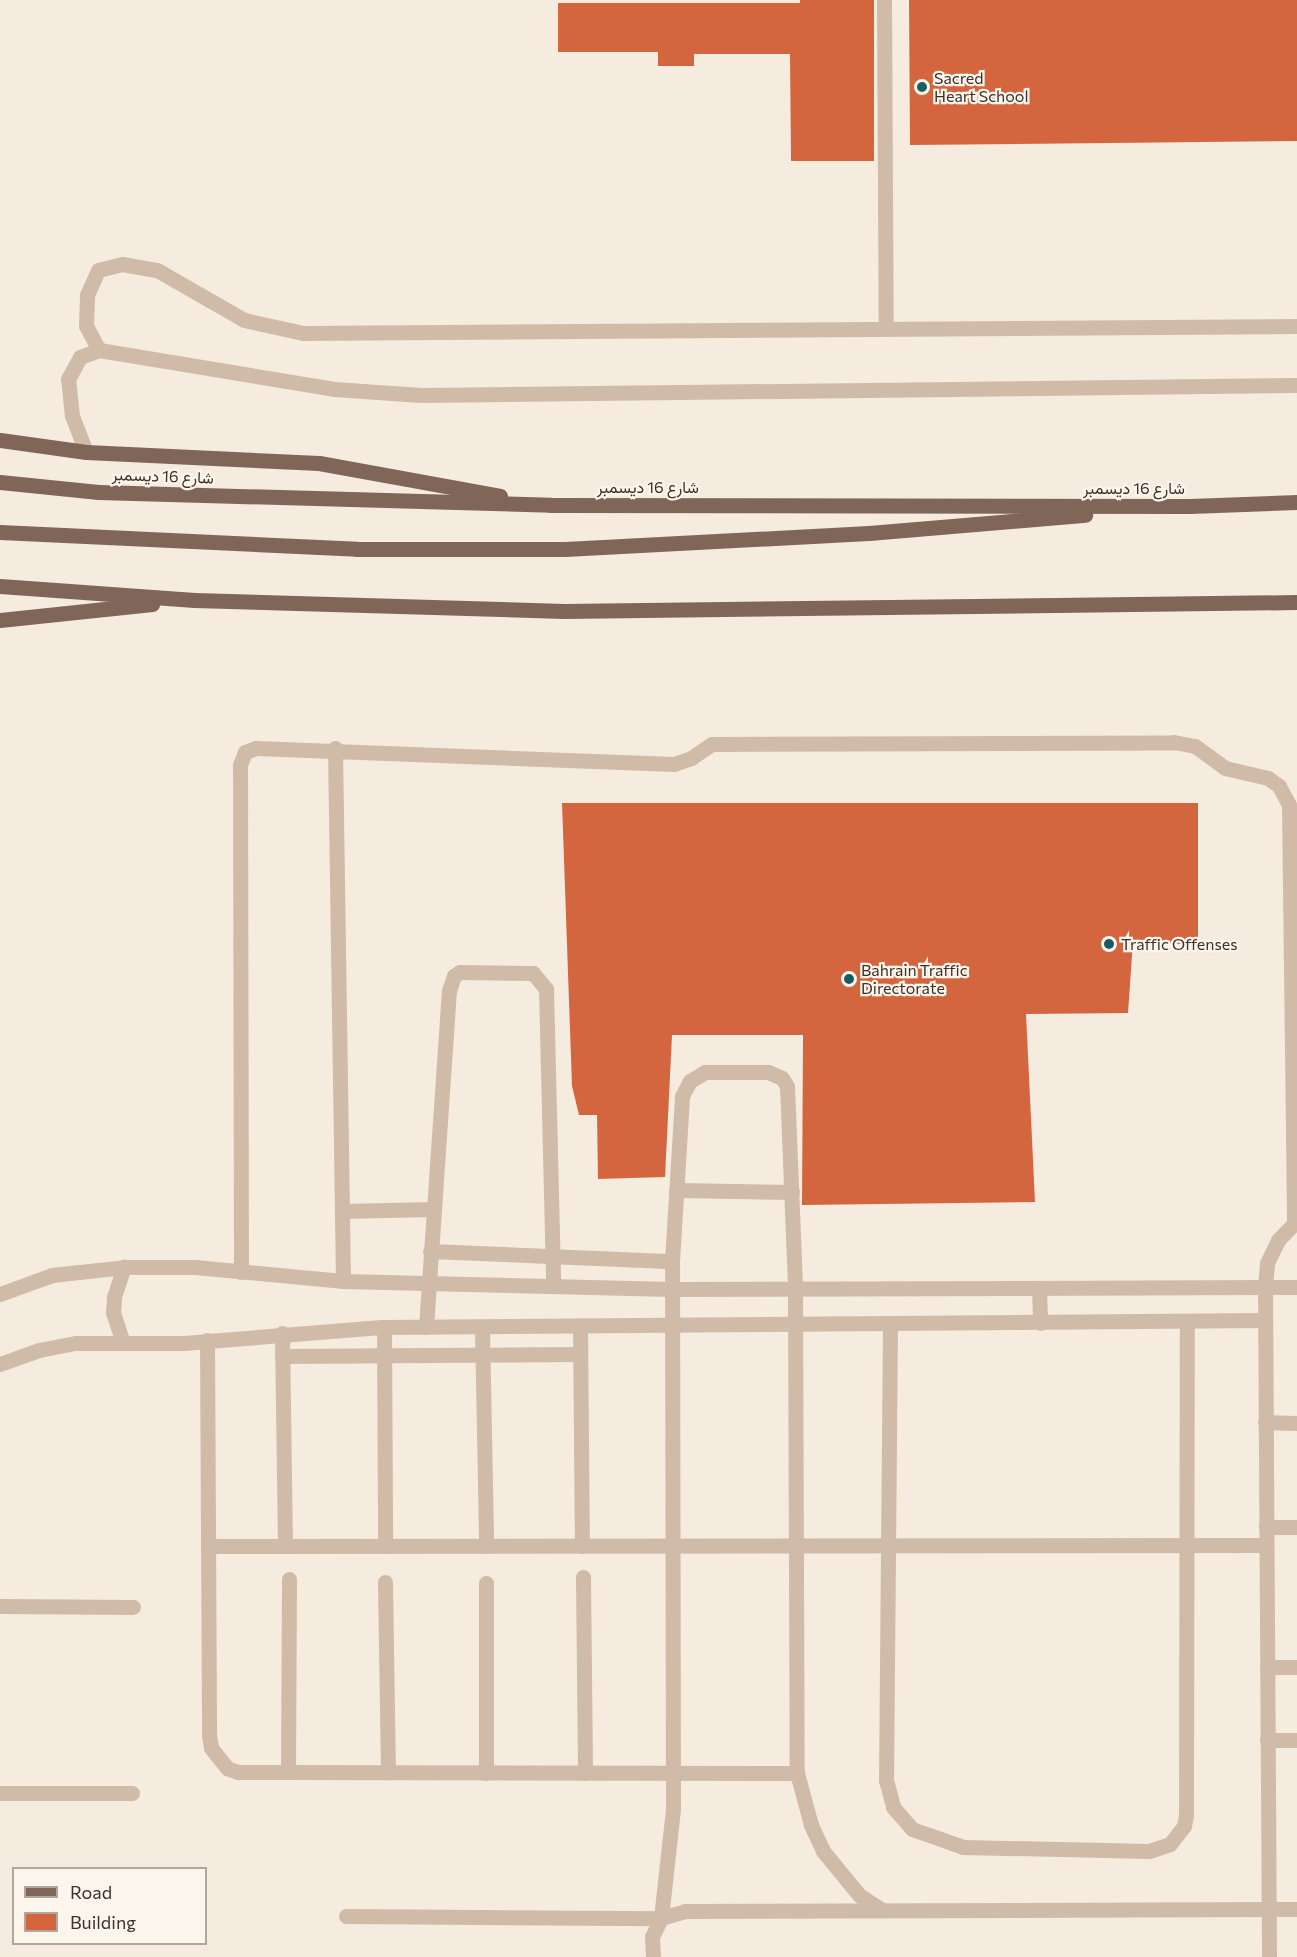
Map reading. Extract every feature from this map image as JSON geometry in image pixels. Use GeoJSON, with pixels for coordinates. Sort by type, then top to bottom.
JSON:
{"type":"FeatureCollection","features":[{"type":"Feature","properties":{"kind":"main road"},"geometry":{"type":"LineString","coordinates":[[0,440],[86,452],[319,463],[551,505]]}},
{"type":"Feature","properties":{"kind":"main road","name":"شارع 16 ديسمبر"},"geometry":{"type":"LineString","coordinates":[[0,482],[98,492],[551,505],[1190,506],[1297,502]]}},
{"type":"Feature","properties":{"kind":"main road"},"geometry":{"type":"LineString","coordinates":[[0,532],[357,549],[565,549],[870,532],[1190,506]]}},
{"type":"Feature","properties":{"kind":"main road"},"geometry":{"type":"LineString","coordinates":[[0,586],[194,600],[564,611],[1297,602]]}},
{"type":"Feature","properties":{"kind":"main road"},"geometry":{"type":"LineString","coordinates":[[1276,602],[1297,592]]}},
{"type":"Feature","properties":{"kind":"main road"},"geometry":{"type":"LineString","coordinates":[[0,620],[194,600]]}},
{"type":"Feature","properties":{"kind":"street"},"geometry":{"type":"LineString","coordinates":[[884,0],[886,329]]}},
{"type":"Feature","properties":{"kind":"street"},"geometry":{"type":"LineString","coordinates":[[99,350],[86,326],[87,295],[98,270],[122,264],[157,270],[244,320],[303,333],[1297,326]]}},
{"type":"Feature","properties":{"kind":"street"},"geometry":{"type":"LineString","coordinates":[[86,452],[72,416],[68,379],[80,357],[99,350],[334,389],[421,395],[1297,385]]}},
{"type":"Feature","properties":{"kind":"street"},"geometry":{"type":"LineString","coordinates":[[241,1272],[242,758],[245,752],[256,748],[335,748],[375,755],[674,764],[691,758],[712,744],[1174,742],[1195,746],[1225,768],[1268,778],[1279,786],[1289,805],[1296,1221],[1278,1240],[1268,1263],[1265,1287],[1269,1957]]}},
{"type":"Feature","properties":{"kind":"street"},"geometry":{"type":"LineString","coordinates":[[335,748],[343,1281]]}},
{"type":"Feature","properties":{"kind":"street"},"geometry":{"type":"LineString","coordinates":[[426,1327],[450,984],[454,976],[467,970],[533,974],[546,989],[553,1286]]}},
{"type":"Feature","properties":{"kind":"street"},"geometry":{"type":"LineString","coordinates":[[653,1957],[652,1937],[661,1918],[672,1846],[672,1261],[676,1190],[684,1088],[705,1072],[768,1072],[782,1078],[787,1086],[796,1326],[797,1773],[811,1825],[823,1851],[859,1895],[882,1910]]}},
{"type":"Feature","properties":{"kind":"street"},"geometry":{"type":"LineString","coordinates":[[676,1190],[792,1192]]}},
{"type":"Feature","properties":{"kind":"street"},"geometry":{"type":"LineString","coordinates":[[342,1211],[433,1209]]}},
{"type":"Feature","properties":{"kind":"street"},"geometry":{"type":"LineString","coordinates":[[430,1251],[554,1254],[672,1261]]}},
{"type":"Feature","properties":{"kind":"street"},"geometry":{"type":"LineString","coordinates":[[123,1343],[113,1312],[116,1289],[124,1267]]}},
{"type":"Feature","properties":{"kind":"street"},"geometry":{"type":"LineString","coordinates":[[0,1294],[52,1275],[124,1267],[241,1272],[343,1281],[672,1289],[1297,1287]]}},
{"type":"Feature","properties":{"kind":"street"},"geometry":{"type":"LineString","coordinates":[[1039,1289],[1040,1323]]}},
{"type":"Feature","properties":{"kind":"street"},"geometry":{"type":"LineString","coordinates":[[0,1364],[39,1350],[76,1343],[207,1340],[384,1327],[796,1326],[1264,1320]]}},
{"type":"Feature","properties":{"kind":"street"},"geometry":{"type":"LineString","coordinates":[[890,1324],[891,1546],[886,1780],[888,1794],[901,1819],[927,1836],[963,1846],[1149,1851],[1170,1844],[1184,1826],[1186,1815],[1187,1321]]}},
{"type":"Feature","properties":{"kind":"street"},"geometry":{"type":"LineString","coordinates":[[580,1326],[582,1546]]}},
{"type":"Feature","properties":{"kind":"street"},"geometry":{"type":"LineString","coordinates":[[384,1327],[385,1546]]}},
{"type":"Feature","properties":{"kind":"street"},"geometry":{"type":"LineString","coordinates":[[482,1328],[486,1546]]}},
{"type":"Feature","properties":{"kind":"street"},"geometry":{"type":"LineString","coordinates":[[282,1333],[285,1546]]}},
{"type":"Feature","properties":{"kind":"street"},"geometry":{"type":"LineString","coordinates":[[207,1340],[211,1748],[218,1760],[238,1772],[797,1773]]}},
{"type":"Feature","properties":{"kind":"street"},"geometry":{"type":"LineString","coordinates":[[282,1356],[580,1354]]}},
{"type":"Feature","properties":{"kind":"street"},"geometry":{"type":"LineString","coordinates":[[1265,1422],[1297,1423]]}},
{"type":"Feature","properties":{"kind":"street"},"geometry":{"type":"LineString","coordinates":[[1266,1527],[1297,1527]]}},
{"type":"Feature","properties":{"kind":"street"},"geometry":{"type":"LineString","coordinates":[[208,1546],[1266,1545]]}},
{"type":"Feature","properties":{"kind":"street"},"geometry":{"type":"LineString","coordinates":[[583,1578],[585,1773]]}},
{"type":"Feature","properties":{"kind":"street"},"geometry":{"type":"LineString","coordinates":[[288,1773],[289,1579]]}},
{"type":"Feature","properties":{"kind":"street"},"geometry":{"type":"LineString","coordinates":[[385,1582],[388,1773]]}},
{"type":"Feature","properties":{"kind":"street"},"geometry":{"type":"LineString","coordinates":[[486,1583],[486,1773]]}},
{"type":"Feature","properties":{"kind":"street"},"geometry":{"type":"LineString","coordinates":[[0,1606],[133,1607]]}},
{"type":"Feature","properties":{"kind":"street"},"geometry":{"type":"LineString","coordinates":[[1268,1667],[1297,1667]]}},
{"type":"Feature","properties":{"kind":"street"},"geometry":{"type":"LineString","coordinates":[[1268,1740],[1297,1740]]}},
{"type":"Feature","properties":{"kind":"street"},"geometry":{"type":"LineString","coordinates":[[0,1793],[132,1793]]}},
{"type":"Feature","properties":{"kind":"street"},"geometry":{"type":"LineString","coordinates":[[346,1916],[661,1918],[686,1911],[1297,1909]]}},
{"type":"Feature","properties":{"kind":"building"},"geometry":{"type":"Polygon","coordinates":[[[800,0],[874,0],[874,161],[791,161],[790,54],[694,54],[694,66],[658,66],[658,52],[558,52],[558,3],[800,3],[800,0]]]}},
{"type":"Feature","properties":{"kind":"building"},"geometry":{"type":"Polygon","coordinates":[[[909,0],[1297,0],[1297,141],[910,145],[909,0]]]}},
{"type":"Feature","properties":{"kind":"building","name":"Bahrain Traffic Directorate"},"geometry":{"type":"Polygon","coordinates":[[[562,803],[1198,803],[1198,945],[1133,941],[1128,1013],[1026,1014],[1035,1202],[802,1205],[803,1035],[672,1035],[665,1177],[598,1179],[597,1115],[579,1115],[572,1086],[562,803]]]}},
{"type":"Feature","properties":{"kind":"place","name":"Sacred Heart School"},"geometry":{"type":"Point","coordinates":[922,87]}},
{"type":"Feature","properties":{"kind":"place","name":"Traffic Offenses"},"geometry":{"type":"Point","coordinates":[1109,944]}},
{"type":"Feature","properties":{"kind":"place","name":"Bahrain Traffic Directorate"},"geometry":{"type":"Point","coordinates":[849,979]}}]}
